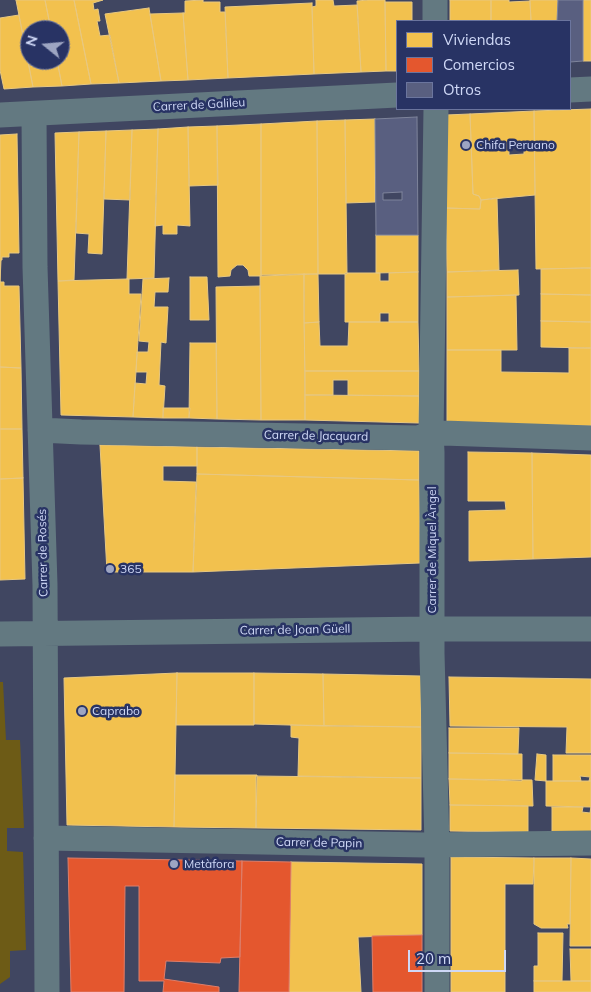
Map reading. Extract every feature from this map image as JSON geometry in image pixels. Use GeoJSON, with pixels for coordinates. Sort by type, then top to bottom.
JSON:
{"type":"FeatureCollection","features":[{"type":"Feature","properties":{"kind":"street"},"geometry":{"type":"LineString","coordinates":[[435,0],[435,20]]}},
{"type":"Feature","properties":{"kind":"street"},"geometry":{"type":"LineString","coordinates":[[571,90],[591,90]]}},
{"type":"Feature","properties":{"kind":"street","name":"Carrer de Galileu"},"geometry":{"type":"LineString","coordinates":[[0,115],[396,95]]}},
{"type":"Feature","properties":{"kind":"street","name":"Carrer de Miquel Àngel"},"geometry":{"type":"LineString","coordinates":[[436,110],[431,434],[432,653],[437,845],[438,992]]}},
{"type":"Feature","properties":{"kind":"street","name":"Carrer de Rosés"},"geometry":{"type":"LineString","coordinates":[[34,114],[35,267],[44,585],[47,992]]}},
{"type":"Feature","properties":{"kind":"street","name":"Carrer de Jacquard"},"geometry":{"type":"LineString","coordinates":[[40,430],[418,438],[443,433],[591,438]]}},
{"type":"Feature","properties":{"kind":"street","name":"Carrer de Joan Güell"},"geometry":{"type":"LineString","coordinates":[[0,634],[591,629]]}},
{"type":"Feature","properties":{"kind":"street","name":"Carrer de Papin"},"geometry":{"type":"LineString","coordinates":[[46,838],[437,845],[591,844]]}},
{"type":"Feature","properties":{"kind":"shaded area"},"geometry":{"type":"Polygon","coordinates":[[[0,682],[3,682],[6,740],[20,740],[24,828],[7,828],[7,851],[23,852],[26,950],[10,951],[10,977],[0,984],[0,682]]]}},
{"type":"Feature","properties":{"kind":"building: Viviendas"},"geometry":{"type":"Polygon","coordinates":[[[16,0],[45,0],[49,20],[20,20],[16,0]]]}},
{"type":"Feature","properties":{"kind":"building: Viviendas"},"geometry":{"type":"Polygon","coordinates":[[[45,0],[74,0],[91,84],[62,86],[59,70],[70,70],[70,20],[49,20],[45,0]]]}},
{"type":"Feature","properties":{"kind":"building: Viviendas"},"geometry":{"type":"Polygon","coordinates":[[[74,0],[103,0],[93,3],[94,10],[98,9],[100,21],[97,21],[100,36],[110,35],[119,83],[91,84],[74,0]]]}},
{"type":"Feature","properties":{"kind":"building: Viviendas"},"geometry":{"type":"Polygon","coordinates":[[[203,0],[203,2],[220,2],[220,12],[225,12],[228,78],[188,80],[183,13],[185,13],[185,1],[203,0]]]}},
{"type":"Feature","properties":{"kind":"building: Viviendas"},"geometry":{"type":"Polygon","coordinates":[[[316,0],[333,0],[334,6],[357,5],[361,72],[314,74],[312,7],[316,6],[316,0]]]}},
{"type":"Feature","properties":{"kind":"building: Viviendas"},"geometry":{"type":"Polygon","coordinates":[[[385,0],[386,71],[361,72],[357,1],[385,0]]]}},
{"type":"Feature","properties":{"kind":"building: Viviendas"},"geometry":{"type":"Polygon","coordinates":[[[450,0],[491,0],[491,20],[450,20],[450,0]]]}},
{"type":"Feature","properties":{"kind":"building: Viviendas"},"geometry":{"type":"Polygon","coordinates":[[[491,0],[509,0],[509,2],[530,1],[531,20],[491,20],[491,0]]]}},
{"type":"Feature","properties":{"kind":"building: Viviendas"},"geometry":{"type":"Polygon","coordinates":[[[530,0],[558,0],[557,20],[531,20],[530,0]]]}},
{"type":"Feature","properties":{"kind":"building: Viviendas"},"geometry":{"type":"Polygon","coordinates":[[[583,0],[591,0],[591,61],[583,61],[583,0]]]}},
{"type":"Feature","properties":{"kind":"building: Viviendas"},"geometry":{"type":"Polygon","coordinates":[[[385,2],[412,2],[412,20],[396,20],[396,71],[386,71],[385,2]]]}},
{"type":"Feature","properties":{"kind":"building: Viviendas"},"geometry":{"type":"Polygon","coordinates":[[[312,3],[314,74],[228,78],[225,7],[312,3]]]}},
{"type":"Feature","properties":{"kind":"building: Viviendas"},"geometry":{"type":"Polygon","coordinates":[[[149,8],[161,81],[119,83],[105,14],[149,8]]]}},
{"type":"Feature","properties":{"kind":"building: Viviendas"},"geometry":{"type":"Polygon","coordinates":[[[183,13],[188,80],[161,81],[150,14],[183,13]]]}},
{"type":"Feature","properties":{"kind":"building: Viviendas"},"geometry":{"type":"Polygon","coordinates":[[[19,15],[20,70],[30,70],[33,87],[4,89],[0,70],[0,18],[19,15]]]}},
{"type":"Feature","properties":{"kind":"building: Viviendas"},"geometry":{"type":"Polygon","coordinates":[[[30,70],[59,70],[62,86],[33,87],[30,70]]]}},
{"type":"Feature","properties":{"kind":"building: Viviendas"},"geometry":{"type":"Polygon","coordinates":[[[591,109],[591,268],[536,269],[534,111],[591,109]]]}},
{"type":"Feature","properties":{"kind":"building: Viviendas"},"geometry":{"type":"Polygon","coordinates":[[[534,111],[535,195],[481,200],[479,196],[473,194],[470,114],[534,111]],[[524,142],[509,143],[509,155],[524,154],[524,142]]]}},
{"type":"Feature","properties":{"kind":"building: Viviendas"},"geometry":{"type":"Polygon","coordinates":[[[470,114],[473,194],[479,196],[481,200],[480,209],[446,208],[446,115],[470,114]]]}},
{"type":"Feature","properties":{"kind":"building: Viviendas"},"geometry":{"type":"Polygon","coordinates":[[[375,119],[375,202],[346,203],[345,120],[375,119]]]}},
{"type":"Feature","properties":{"kind":"building: Viviendas"},"geometry":{"type":"Polygon","coordinates":[[[345,120],[347,274],[318,274],[317,121],[345,120]]]}},
{"type":"Feature","properties":{"kind":"building: Viviendas"},"geometry":{"type":"Polygon","coordinates":[[[317,121],[318,274],[261,276],[261,124],[317,121]]]}},
{"type":"Feature","properties":{"kind":"building: Viviendas"},"geometry":{"type":"Polygon","coordinates":[[[261,124],[261,276],[249,276],[248,270],[243,265],[237,265],[231,270],[230,276],[218,277],[217,126],[261,124]]]}},
{"type":"Feature","properties":{"kind":"building: Viviendas"},"geometry":{"type":"Polygon","coordinates":[[[217,126],[218,185],[189,186],[188,127],[217,126]]]}},
{"type":"Feature","properties":{"kind":"building: Viviendas"},"geometry":{"type":"Polygon","coordinates":[[[188,127],[190,226],[177,225],[177,234],[163,234],[163,225],[155,226],[158,129],[188,127]]]}},
{"type":"Feature","properties":{"kind":"building: Viviendas"},"geometry":{"type":"Polygon","coordinates":[[[158,129],[154,278],[127,279],[132,130],[158,129]]]}},
{"type":"Feature","properties":{"kind":"building: Viviendas"},"geometry":{"type":"Polygon","coordinates":[[[132,130],[130,200],[104,199],[106,131],[132,130]]]}},
{"type":"Feature","properties":{"kind":"building: Viviendas"},"geometry":{"type":"Polygon","coordinates":[[[106,131],[102,254],[88,253],[89,234],[76,233],[79,132],[106,131]]]}},
{"type":"Feature","properties":{"kind":"building: Viviendas"},"geometry":{"type":"Polygon","coordinates":[[[79,132],[74,280],[58,281],[55,133],[79,132]]]}},
{"type":"Feature","properties":{"kind":"building: Viviendas"},"geometry":{"type":"Polygon","coordinates":[[[17,134],[19,253],[9,253],[9,257],[2,257],[0,282],[0,135],[17,134]]]}},
{"type":"Feature","properties":{"kind":"building: Viviendas"},"geometry":{"type":"Polygon","coordinates":[[[497,198],[499,270],[447,272],[446,208],[480,209],[481,200],[497,198]]]}},
{"type":"Feature","properties":{"kind":"building: Viviendas"},"geometry":{"type":"Polygon","coordinates":[[[376,235],[418,235],[418,272],[376,273],[376,235]]]}},
{"type":"Feature","properties":{"kind":"building: Viviendas"},"geometry":{"type":"Polygon","coordinates":[[[591,268],[591,295],[541,294],[541,269],[591,268]]]}},
{"type":"Feature","properties":{"kind":"building: Viviendas"},"geometry":{"type":"Polygon","coordinates":[[[518,270],[519,295],[447,297],[447,272],[518,270]]]}},
{"type":"Feature","properties":{"kind":"building: Viviendas"},"geometry":{"type":"Polygon","coordinates":[[[418,272],[418,322],[389,322],[389,313],[380,313],[380,322],[345,322],[345,273],[380,273],[380,281],[389,281],[389,273],[418,272]]]}},
{"type":"Feature","properties":{"kind":"building: Viviendas"},"geometry":{"type":"Polygon","coordinates":[[[304,274],[305,420],[261,420],[260,275],[304,274]]]}},
{"type":"Feature","properties":{"kind":"building: Viviendas"},"geometry":{"type":"Polygon","coordinates":[[[304,274],[318,274],[319,322],[304,323],[304,274]]]}},
{"type":"Feature","properties":{"kind":"building: Viviendas"},"geometry":{"type":"Polygon","coordinates":[[[190,277],[207,277],[209,320],[190,320],[190,277]]]}},
{"type":"Feature","properties":{"kind":"building: Viviendas"},"geometry":{"type":"Polygon","coordinates":[[[169,278],[168,292],[155,292],[154,307],[168,307],[166,343],[161,342],[159,385],[165,386],[163,418],[133,417],[135,383],[146,384],[147,372],[136,372],[137,352],[148,352],[149,342],[139,341],[143,279],[169,278]]]}},
{"type":"Feature","properties":{"kind":"building: Viviendas"},"geometry":{"type":"Polygon","coordinates":[[[129,279],[129,294],[141,294],[133,417],[61,415],[58,281],[129,279]]]}},
{"type":"Feature","properties":{"kind":"building: Viviendas"},"geometry":{"type":"Polygon","coordinates":[[[0,282],[4,282],[4,286],[19,286],[21,368],[0,367],[0,282]]]}},
{"type":"Feature","properties":{"kind":"building: Viviendas"},"geometry":{"type":"Polygon","coordinates":[[[260,286],[261,420],[217,419],[216,287],[260,286]]]}},
{"type":"Feature","properties":{"kind":"building: Viviendas"},"geometry":{"type":"Polygon","coordinates":[[[541,294],[591,295],[591,322],[541,321],[541,294]]]}},
{"type":"Feature","properties":{"kind":"building: Viviendas"},"geometry":{"type":"Polygon","coordinates":[[[516,295],[517,350],[447,350],[447,297],[516,295]]]}},
{"type":"Feature","properties":{"kind":"building: Viviendas"},"geometry":{"type":"Polygon","coordinates":[[[541,321],[591,322],[591,348],[541,347],[541,321]]]}},
{"type":"Feature","properties":{"kind":"building: Viviendas"},"geometry":{"type":"Polygon","coordinates":[[[319,322],[320,346],[348,346],[349,322],[418,322],[419,371],[305,371],[304,323],[319,322]]]}},
{"type":"Feature","properties":{"kind":"building: Viviendas"},"geometry":{"type":"Polygon","coordinates":[[[190,343],[216,343],[217,419],[189,418],[190,343]]]}},
{"type":"Feature","properties":{"kind":"building: Viviendas"},"geometry":{"type":"Polygon","coordinates":[[[569,348],[591,348],[591,426],[447,422],[447,350],[501,350],[501,372],[569,373],[569,348]]]}},
{"type":"Feature","properties":{"kind":"building: Viviendas"},"geometry":{"type":"Polygon","coordinates":[[[0,367],[21,368],[22,429],[0,429],[0,367]]]}},
{"type":"Feature","properties":{"kind":"building: Viviendas"},"geometry":{"type":"Polygon","coordinates":[[[305,371],[419,371],[419,396],[348,395],[348,380],[333,380],[333,395],[305,395],[305,371]]]}},
{"type":"Feature","properties":{"kind":"building: Viviendas"},"geometry":{"type":"Polygon","coordinates":[[[305,395],[419,396],[419,423],[305,420],[305,395]]]}},
{"type":"Feature","properties":{"kind":"building: Viviendas"},"geometry":{"type":"Polygon","coordinates":[[[163,408],[190,408],[189,418],[163,418],[163,408]]]}},
{"type":"Feature","properties":{"kind":"building: Viviendas"},"geometry":{"type":"Polygon","coordinates":[[[0,429],[22,429],[23,478],[0,479],[0,429]]]}},
{"type":"Feature","properties":{"kind":"building: Viviendas"},"geometry":{"type":"Polygon","coordinates":[[[100,445],[197,447],[197,466],[163,466],[163,481],[196,482],[193,572],[107,572],[100,445]]]}},
{"type":"Feature","properties":{"kind":"building: Viviendas"},"geometry":{"type":"Polygon","coordinates":[[[197,447],[419,451],[419,480],[197,474],[197,447]]]}},
{"type":"Feature","properties":{"kind":"building: Viviendas"},"geometry":{"type":"Polygon","coordinates":[[[468,452],[532,453],[533,559],[469,561],[469,511],[506,510],[505,501],[468,501],[468,452]]]}},
{"type":"Feature","properties":{"kind":"building: Viviendas"},"geometry":{"type":"Polygon","coordinates":[[[532,453],[591,455],[591,557],[533,559],[532,453]]]}},
{"type":"Feature","properties":{"kind":"building: Viviendas"},"geometry":{"type":"Polygon","coordinates":[[[197,474],[419,480],[420,563],[193,572],[197,474]]]}},
{"type":"Feature","properties":{"kind":"building: Viviendas"},"geometry":{"type":"Polygon","coordinates":[[[23,478],[25,579],[0,580],[0,479],[23,478]]]}},
{"type":"Feature","properties":{"kind":"building: Viviendas"},"geometry":{"type":"Polygon","coordinates":[[[177,673],[254,673],[254,725],[176,725],[177,673]]]}},
{"type":"Feature","properties":{"kind":"building: Viviendas"},"geometry":{"type":"Polygon","coordinates":[[[177,673],[174,827],[67,825],[64,678],[177,673]]]}},
{"type":"Feature","properties":{"kind":"building: Viviendas"},"geometry":{"type":"Polygon","coordinates":[[[254,673],[323,674],[324,726],[254,724],[254,673]]]}},
{"type":"Feature","properties":{"kind":"building: Viviendas"},"geometry":{"type":"Polygon","coordinates":[[[323,674],[421,676],[421,727],[324,726],[323,674]]]}},
{"type":"Feature","properties":{"kind":"building: Viviendas"},"geometry":{"type":"Polygon","coordinates":[[[449,677],[591,679],[591,753],[566,753],[567,727],[450,726],[449,677]]]}},
{"type":"Feature","properties":{"kind":"building: Viviendas"},"geometry":{"type":"Polygon","coordinates":[[[291,725],[421,727],[421,778],[298,776],[299,738],[291,737],[291,725]]]}},
{"type":"Feature","properties":{"kind":"building: Viviendas"},"geometry":{"type":"Polygon","coordinates":[[[449,728],[519,728],[518,754],[449,753],[449,728]]]}},
{"type":"Feature","properties":{"kind":"building: Viviendas"},"geometry":{"type":"Polygon","coordinates":[[[449,753],[522,754],[522,781],[449,779],[449,753]]]}},
{"type":"Feature","properties":{"kind":"building: Viviendas"},"geometry":{"type":"Polygon","coordinates":[[[537,754],[546,755],[546,781],[535,780],[537,754]]]}},
{"type":"Feature","properties":{"kind":"building: Viviendas"},"geometry":{"type":"Polygon","coordinates":[[[553,755],[591,755],[591,781],[589,781],[590,777],[580,776],[581,781],[553,781],[553,755]]]}},
{"type":"Feature","properties":{"kind":"building: Viviendas"},"geometry":{"type":"Polygon","coordinates":[[[175,775],[257,775],[256,828],[174,827],[175,775]]]}},
{"type":"Feature","properties":{"kind":"building: Viviendas"},"geometry":{"type":"Polygon","coordinates":[[[256,776],[421,778],[421,830],[256,828],[256,776]]]}},
{"type":"Feature","properties":{"kind":"building: Viviendas"},"geometry":{"type":"Polygon","coordinates":[[[449,779],[532,780],[533,806],[450,805],[449,779]]]}},
{"type":"Feature","properties":{"kind":"building: Viviendas"},"geometry":{"type":"Polygon","coordinates":[[[546,781],[591,781],[591,807],[546,806],[546,781]]]}},
{"type":"Feature","properties":{"kind":"building: Viviendas"},"geometry":{"type":"Polygon","coordinates":[[[450,805],[528,806],[528,832],[450,831],[450,805]]]}},
{"type":"Feature","properties":{"kind":"building: Viviendas"},"geometry":{"type":"Polygon","coordinates":[[[552,807],[583,807],[582,812],[590,813],[591,807],[591,833],[552,832],[552,807]]]}},
{"type":"Feature","properties":{"kind":"building: Viviendas"},"geometry":{"type":"Polygon","coordinates":[[[451,857],[534,858],[533,884],[505,884],[505,992],[451,992],[451,857]]]}},
{"type":"Feature","properties":{"kind":"building: Viviendas"},"geometry":{"type":"Polygon","coordinates":[[[534,858],[571,858],[570,924],[567,924],[568,928],[541,928],[534,924],[534,858]]]}},
{"type":"Feature","properties":{"kind":"building: Viviendas"},"geometry":{"type":"Polygon","coordinates":[[[571,858],[591,859],[591,946],[570,946],[571,858]]]}},
{"type":"Feature","properties":{"kind":"building: Viviendas"},"geometry":{"type":"Polygon","coordinates":[[[291,862],[422,864],[422,935],[358,937],[361,992],[289,992],[291,862]]]}},
{"type":"Feature","properties":{"kind":"building: Viviendas"},"geometry":{"type":"Polygon","coordinates":[[[538,933],[563,933],[562,981],[534,981],[534,966],[538,966],[538,933]]]}},
{"type":"Feature","properties":{"kind":"building: Viviendas"},"geometry":{"type":"Polygon","coordinates":[[[570,949],[591,949],[591,981],[571,981],[570,949]]]}},
{"type":"Feature","properties":{"kind":"building: Viviendas"},"geometry":{"type":"Polygon","coordinates":[[[534,981],[591,981],[591,992],[534,992],[534,981]]]}},
{"type":"Feature","properties":{"kind":"building: Comercios"},"geometry":{"type":"Polygon","coordinates":[[[68,858],[242,861],[240,957],[221,958],[220,963],[166,961],[164,979],[219,987],[219,992],[163,992],[164,981],[139,981],[139,886],[125,886],[124,992],[71,992],[68,858]]]}},
{"type":"Feature","properties":{"kind":"building: Comercios"},"geometry":{"type":"Polygon","coordinates":[[[242,861],[291,862],[289,992],[239,992],[242,861]]]}},
{"type":"Feature","properties":{"kind":"building: Comercios"},"geometry":{"type":"Polygon","coordinates":[[[422,935],[422,992],[373,992],[372,936],[422,935]]]}},
{"type":"Feature","properties":{"kind":"building: Otros"},"geometry":{"type":"Polygon","coordinates":[[[558,0],[583,0],[583,61],[571,62],[571,20],[557,20],[558,0]]]}},
{"type":"Feature","properties":{"kind":"building: Otros"},"geometry":{"type":"Polygon","coordinates":[[[417,117],[418,235],[376,235],[375,119],[417,117]],[[402,192],[383,193],[383,200],[402,200],[402,192]]]}},
{"type":"Feature","properties":{"kind":"place","name":"Chifa Peruano"},"geometry":{"type":"Point","coordinates":[466,145]}},
{"type":"Feature","properties":{"kind":"place","name":"365"},"geometry":{"type":"Point","coordinates":[110,569]}},
{"type":"Feature","properties":{"kind":"place","name":"Caprabo"},"geometry":{"type":"Point","coordinates":[82,711]}},
{"type":"Feature","properties":{"kind":"place","name":"Metàfora"},"geometry":{"type":"Point","coordinates":[174,864]}}]}
